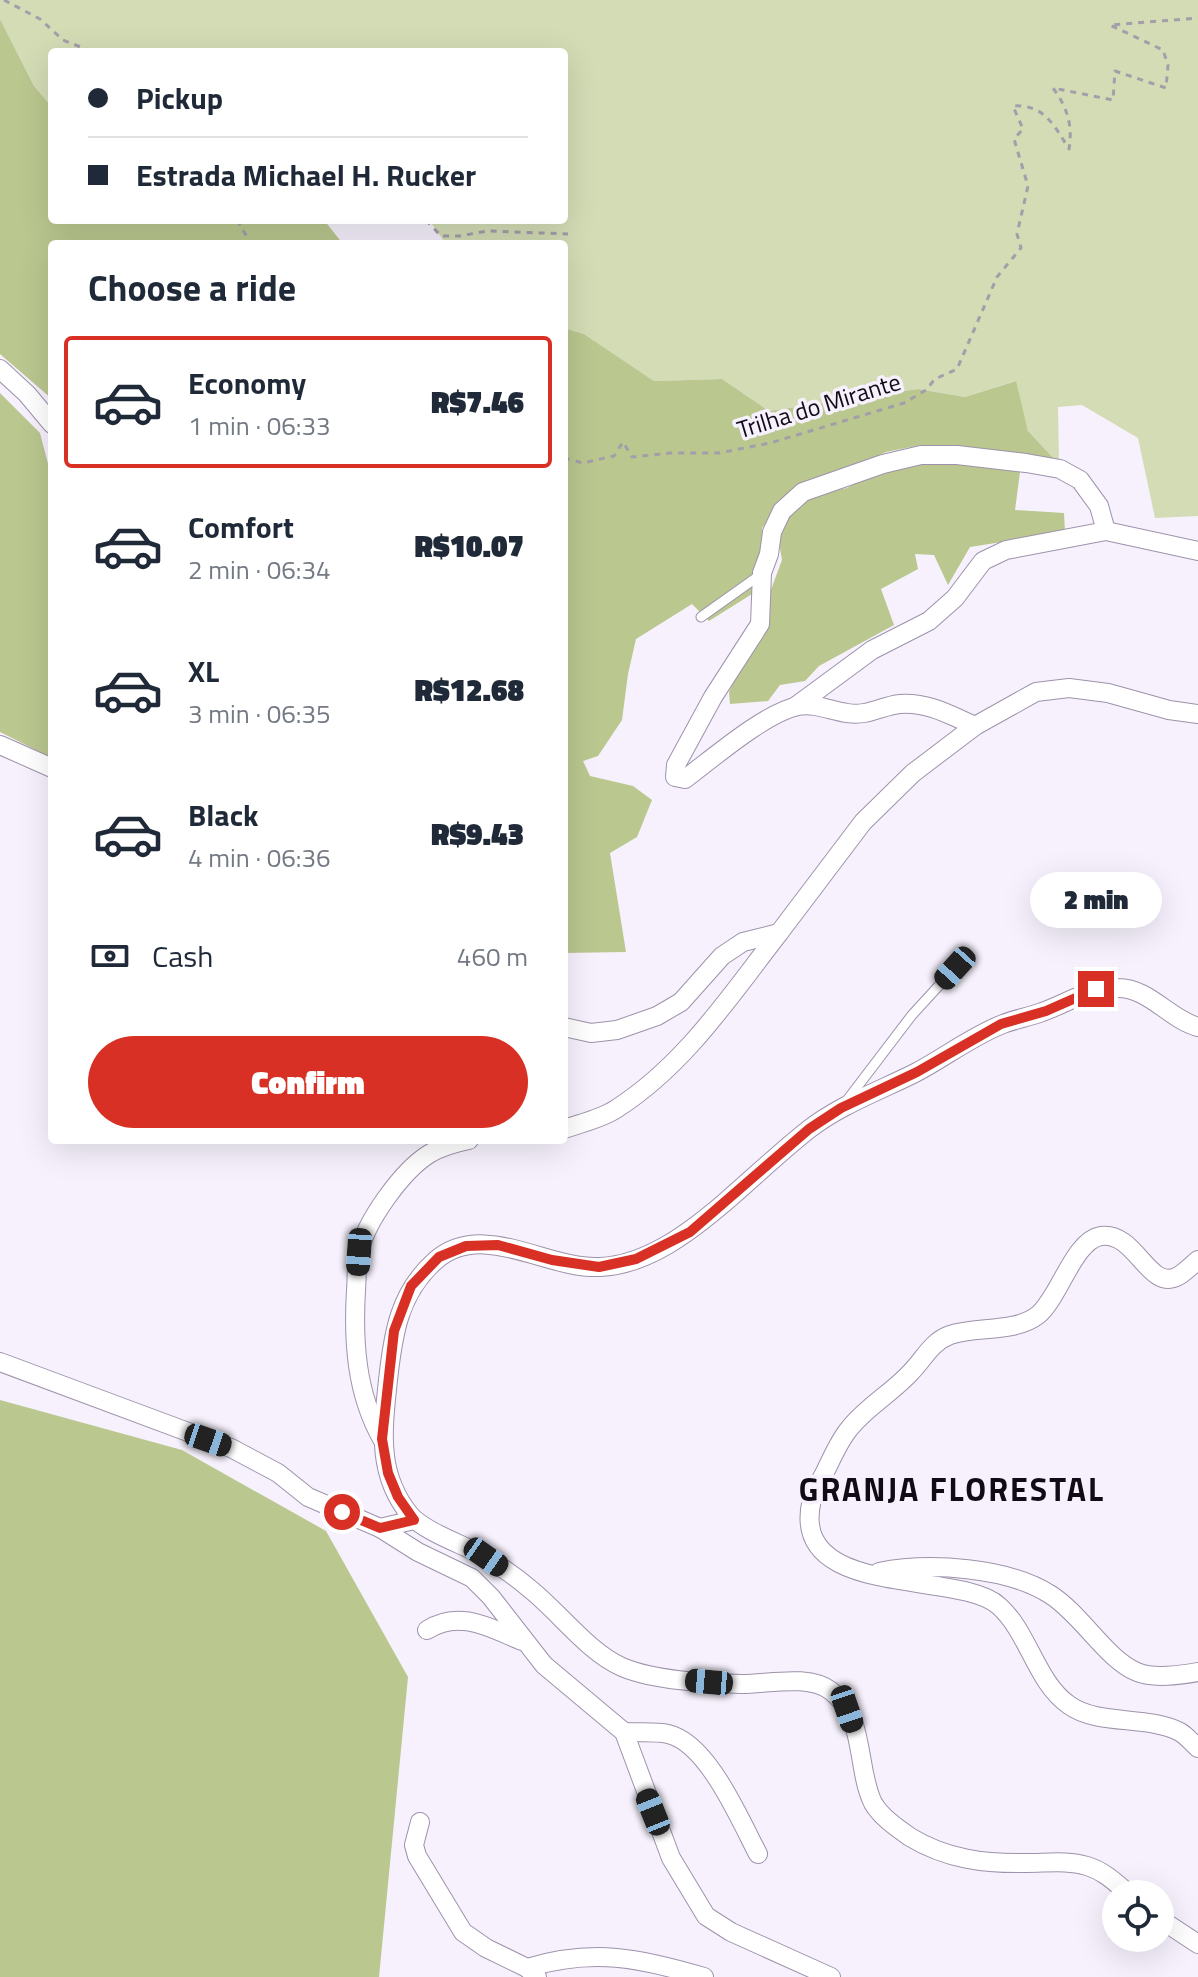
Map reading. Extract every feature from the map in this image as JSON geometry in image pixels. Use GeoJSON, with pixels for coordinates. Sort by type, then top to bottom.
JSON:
{"type":"FeatureCollection","features":[{"type":"Feature","properties":{"kind":"street"},"geometry":{"type":"LineString","coordinates":[[0,369],[48,419]]}},
{"type":"Feature","properties":{"kind":"street"},"geometry":{"type":"LineString","coordinates":[[1106,531],[1099,506],[1080,480],[1060,469],[957,455],[921,455],[883,464],[803,492],[782,511],[772,532],[762,573],[760,624],[705,711],[676,765],[675,777],[685,779],[755,727],[796,706],[872,650],[929,621],[955,598],[983,561],[1006,550],[1106,531],[1198,551]]}},
{"type":"Feature","properties":{"kind":"street"},"geometry":{"type":"LineString","coordinates":[[568,1128],[614,1111],[668,1070],[703,1031],[863,822],[913,773],[975,726],[1036,692],[1069,688],[1108,693],[1169,710],[1198,714]]}},
{"type":"Feature","properties":{"kind":"street"},"geometry":{"type":"LineString","coordinates":[[796,706],[819,705],[862,714],[899,704],[928,705],[975,726]]}},
{"type":"Feature","properties":{"kind":"street"},"geometry":{"type":"LineString","coordinates":[[0,745],[48,766]]}},
{"type":"Feature","properties":{"kind":"street"},"geometry":{"type":"LineString","coordinates":[[568,1028],[591,1033],[604,1032],[657,1016],[681,1002],[722,956],[743,942],[779,933]]}},
{"type":"Feature","properties":{"kind":"street"},"geometry":{"type":"LineString","coordinates":[[1112,1880],[1089,1867],[1067,1863],[997,1864],[974,1861],[930,1847],[886,1819],[874,1804],[860,1745],[847,1709],[830,1690],[810,1682],[739,1684],[679,1679],[619,1666],[606,1659],[529,1587],[486,1557],[414,1520],[398,1497],[388,1473],[382,1439],[394,1331],[411,1286],[439,1257],[466,1246],[498,1245],[552,1260],[599,1267],[636,1259],[690,1232],[809,1129],[841,1108],[917,1072],[1001,1024],[1046,1011],[1096,989],[1125,987],[1142,993],[1170,1014],[1198,1027]]}},
{"type":"Feature","properties":{"kind":"street"},"geometry":{"type":"LineString","coordinates":[[382,1439],[369,1417],[353,1336],[359,1252],[374,1216],[405,1176],[426,1155],[451,1144]]}},
{"type":"Feature","properties":{"kind":"street"},"geometry":{"type":"LineString","coordinates":[[1198,1260],[1178,1277],[1166,1280],[1154,1276],[1136,1252],[1119,1239],[1101,1236],[1085,1243],[1038,1314],[1020,1323],[946,1336],[926,1351],[912,1371],[848,1430],[812,1498],[810,1520],[815,1540],[826,1552],[865,1575],[978,1594],[999,1606],[1054,1690],[1069,1705],[1084,1713],[1161,1725],[1182,1733],[1198,1748]]}},
{"type":"Feature","properties":{"kind":"street"},"geometry":{"type":"LineString","coordinates":[[0,1362],[231,1448],[278,1473],[308,1497],[380,1528],[418,1552],[472,1578],[491,1597],[544,1665],[624,1732],[671,1858],[706,1916],[731,1932],[831,1977]]}},
{"type":"Feature","properties":{"kind":"street"},"geometry":{"type":"LineString","coordinates":[[380,1528],[414,1520]]}},
{"type":"Feature","properties":{"kind":"street"},"geometry":{"type":"LineString","coordinates":[[865,1575],[897,1569],[954,1568],[1019,1579],[1051,1595],[1078,1617],[1121,1662],[1139,1673],[1198,1672]]}},
{"type":"Feature","properties":{"kind":"street"},"geometry":{"type":"LineString","coordinates":[[427,1630],[440,1621],[458,1619],[477,1622],[525,1642]]}},
{"type":"Feature","properties":{"kind":"street"},"geometry":{"type":"LineString","coordinates":[[624,1732],[668,1734],[684,1740],[701,1756],[758,1854]]}},
{"type":"Feature","properties":{"kind":"street"},"geometry":{"type":"LineString","coordinates":[[420,1822],[414,1845],[417,1856],[463,1932],[486,1948],[532,1972],[557,1959],[609,1955],[663,1965],[704,1977]]}},
{"type":"Feature","properties":{"kind":"street"},"geometry":{"type":"LineString","coordinates":[[1174,1928],[1198,1944]]}},
{"type":"Feature","properties":{"kind":"lane"},"geometry":{"type":"LineString","coordinates":[[701,617],[762,573]]}},
{"type":"Feature","properties":{"kind":"lane"},"geometry":{"type":"LineString","coordinates":[[841,1108],[912,1015],[955,968]]}},
{"type":"Feature","properties":{"kind":"path"},"geometry":{"type":"LineString","coordinates":[[4,0],[40,19],[63,40],[83,48]]}},
{"type":"Feature","properties":{"kind":"path","name":"Trilha do Mirante"},"geometry":{"type":"LineString","coordinates":[[568,459],[583,463],[614,456],[623,442],[632,457],[719,453],[770,443],[904,403],[926,390],[935,379],[957,369],[997,277],[1021,248],[1017,234],[1028,186],[1014,139],[1023,129],[1013,106],[1030,105],[1051,121],[1069,149],[1072,129],[1053,88],[1113,100],[1115,71],[1166,88],[1168,65],[1163,50],[1110,25],[1198,18]]}},
{"type":"Feature","properties":{"kind":"path"},"geometry":{"type":"LineString","coordinates":[[430,224],[441,236],[488,231],[568,234]]}},
{"type":"Feature","properties":{"kind":"green space"},"geometry":{"type":"Polygon","coordinates":[[[0,0],[1198,0],[1198,516],[1155,518],[1138,438],[1082,405],[1058,407],[1059,464],[1028,431],[1015,381],[965,397],[918,389],[769,411],[722,379],[654,381],[584,334],[568,329],[568,240],[443,240],[432,224],[568,224],[568,48],[48,48],[48,102],[34,86],[0,19],[0,0]]]}},
{"type":"Feature","properties":{"kind":"green space"},"geometry":{"type":"Polygon","coordinates":[[[0,19],[34,86],[48,102],[48,224],[327,224],[340,240],[48,240],[48,396],[0,354],[0,19]]]}},
{"type":"Feature","properties":{"kind":"green space"},"geometry":{"type":"Polygon","coordinates":[[[568,329],[584,334],[654,381],[722,379],[769,411],[918,389],[965,397],[1016,381],[1028,431],[1059,464],[921,445],[886,452],[784,499],[762,528],[768,556],[752,594],[709,621],[692,604],[636,639],[622,720],[598,756],[583,761],[590,776],[633,786],[652,800],[637,837],[610,853],[626,952],[568,953],[568,329]]]}},
{"type":"Feature","properties":{"kind":"green space"},"geometry":{"type":"Polygon","coordinates":[[[0,393],[40,433],[48,464],[48,756],[0,732],[0,393]]]}},
{"type":"Feature","properties":{"kind":"green space"},"geometry":{"type":"Polygon","coordinates":[[[936,462],[1020,472],[1015,510],[1064,513],[1065,532],[970,547],[948,585],[934,555],[915,554],[918,569],[881,589],[894,625],[819,666],[805,681],[780,685],[768,701],[730,704],[729,692],[747,654],[782,560],[776,526],[816,494],[847,488],[890,465],[936,462]]]}},
{"type":"Feature","properties":{"kind":"green space"},"geometry":{"type":"Polygon","coordinates":[[[0,1400],[182,1450],[326,1531],[408,1677],[379,1977],[0,1977],[0,1400]]]}},
{"type":"Feature","properties":{"kind":"district","name":"GRANJA FLORESTAL"},"geometry":{"type":"Point","coordinates":[952,1490]}},
{"type":"Feature","properties":{"kind":"route"},"geometry":{"type":"LineString","coordinates":[[342,1512],[380,1528],[414,1520],[398,1497],[388,1473],[382,1439],[394,1331],[411,1286],[439,1257],[466,1246],[498,1245],[552,1260],[599,1267],[636,1259],[690,1232],[809,1129],[841,1108],[917,1072],[1001,1024],[1046,1011],[1096,989]]}}]}
